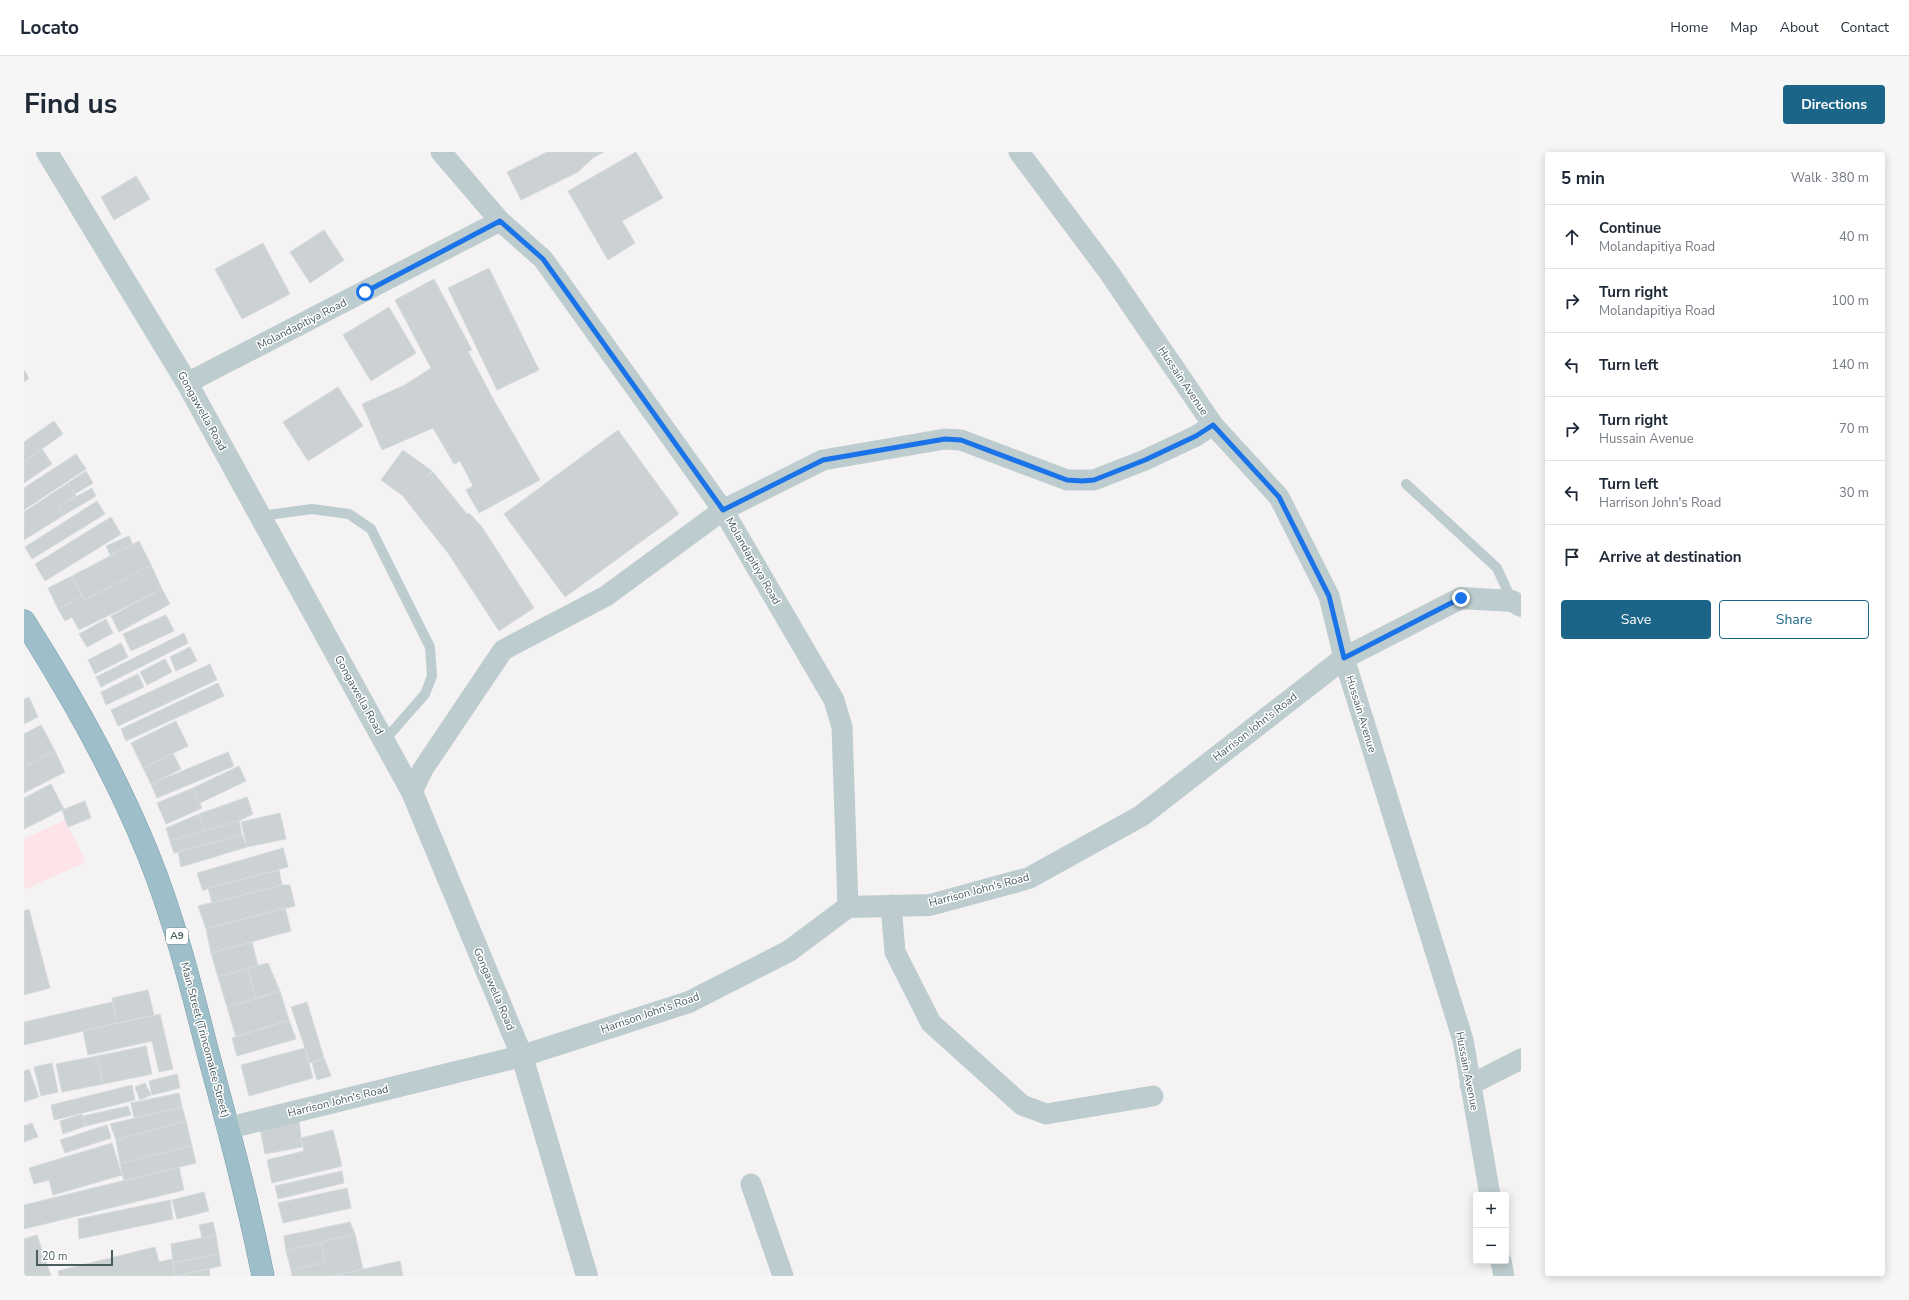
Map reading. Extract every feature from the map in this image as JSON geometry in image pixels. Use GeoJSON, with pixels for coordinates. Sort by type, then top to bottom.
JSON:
{"type":"FeatureCollection","features":[{"type":"Feature","properties":{"kind":"highway","name":"Main Street (Trincomalee Street)"},"geometry":{"type":"LineString","coordinates":[[24,620],[92,735],[113,776],[148,853],[177,938],[228,1128],[263,1276]]}},
{"type":"Feature","properties":{"kind":"street","name":"Gongawella Road"},"geometry":{"type":"LineString","coordinates":[[47,152],[187,383],[412,792],[522,1056],[587,1276]]}},
{"type":"Feature","properties":{"kind":"street"},"geometry":{"type":"LineString","coordinates":[[441,152],[500,221]]}},
{"type":"Feature","properties":{"kind":"street","name":"Hussain Avenue"},"geometry":{"type":"LineString","coordinates":[[1019,152],[1108,271],[1213,425],[1279,497],[1329,596],[1344,658],[1462,1040],[1489,1192]]}},
{"type":"Feature","properties":{"kind":"street","name":"Molandapitiya Road"},"geometry":{"type":"LineString","coordinates":[[187,383],[500,221],[543,259],[723,510],[834,700],[842,727],[848,906]]}},
{"type":"Feature","properties":{"kind":"street"},"geometry":{"type":"LineString","coordinates":[[412,792],[422,769],[503,650],[606,596],[723,510],[823,460],[945,439],[961,440],[1067,480],[1094,480],[1145,460],[1196,436],[1213,425]]}},
{"type":"Feature","properties":{"kind":"street","name":"Harrison John's Road"},"geometry":{"type":"LineString","coordinates":[[228,1128],[522,1056],[689,1002],[789,951],[848,906],[930,905],[1029,878],[1141,816],[1344,658],[1461,598],[1516,604]]}},
{"type":"Feature","properties":{"kind":"street"},"geometry":{"type":"LineString","coordinates":[[891,905],[896,952],[931,1023],[1022,1105],[1046,1114],[1153,1096]]}},
{"type":"Feature","properties":{"kind":"street"},"geometry":{"type":"LineString","coordinates":[[1470,1085],[1521,1059]]}},
{"type":"Feature","properties":{"kind":"street"},"geometry":{"type":"LineString","coordinates":[[751,1184],[783,1276]]}},
{"type":"Feature","properties":{"kind":"street"},"geometry":{"type":"LineString","coordinates":[[1502,1264],[1504,1276]]}},
{"type":"Feature","properties":{"kind":"lane"},"geometry":{"type":"LineString","coordinates":[[1406,484],[1497,568],[1516,604]]}},
{"type":"Feature","properties":{"kind":"lane"},"geometry":{"type":"LineString","coordinates":[[260,516],[312,509],[349,514],[371,529],[430,647],[432,676],[425,694],[384,741]]}},
{"type":"Feature","properties":{"kind":"shaded area"},"geometry":{"type":"Polygon","coordinates":[[[65,820],[86,862],[24,890],[24,839],[65,820]]]}},
{"type":"Feature","properties":{"kind":"building"},"geometry":{"type":"Polygon","coordinates":[[[547,152],[604,152],[593,158],[578,172],[521,200],[507,172],[547,152]]]}},
{"type":"Feature","properties":{"kind":"building"},"geometry":{"type":"Polygon","coordinates":[[[636,152],[663,198],[622,221],[635,243],[608,260],[568,191],[636,152]]]}},
{"type":"Feature","properties":{"kind":"building"},"geometry":{"type":"Polygon","coordinates":[[[136,176],[150,199],[114,220],[101,197],[136,176]]]}},
{"type":"Feature","properties":{"kind":"building"},"geometry":{"type":"Polygon","coordinates":[[[324,230],[344,260],[310,283],[290,252],[324,230]]]}},
{"type":"Feature","properties":{"kind":"building"},"geometry":{"type":"Polygon","coordinates":[[[263,243],[290,294],[242,319],[215,269],[263,243]]]}},
{"type":"Feature","properties":{"kind":"building"},"geometry":{"type":"Polygon","coordinates":[[[489,268],[539,370],[497,390],[448,288],[489,268]]]}},
{"type":"Feature","properties":{"kind":"building"},"geometry":{"type":"Polygon","coordinates":[[[434,279],[472,350],[468,351],[492,397],[540,480],[479,513],[466,490],[473,486],[460,461],[454,464],[433,428],[382,450],[362,404],[405,385],[431,368],[395,300],[434,279]]]}},
{"type":"Feature","properties":{"kind":"building"},"geometry":{"type":"Polygon","coordinates":[[[389,307],[416,353],[371,381],[343,335],[389,307]]]}},
{"type":"Feature","properties":{"kind":"building"},"geometry":{"type":"Polygon","coordinates":[[[24,370],[29,378],[24,382],[24,370]]]}},
{"type":"Feature","properties":{"kind":"building"},"geometry":{"type":"Polygon","coordinates":[[[338,387],[363,426],[308,461],[283,422],[338,387]]]}},
{"type":"Feature","properties":{"kind":"building"},"geometry":{"type":"Polygon","coordinates":[[[54,421],[63,434],[24,462],[24,442],[54,421]]]}},
{"type":"Feature","properties":{"kind":"building"},"geometry":{"type":"Polygon","coordinates":[[[618,430],[679,514],[565,597],[504,514],[618,430]]]}},
{"type":"Feature","properties":{"kind":"building"},"geometry":{"type":"Polygon","coordinates":[[[42,449],[52,464],[24,483],[24,462],[42,449]]]}},
{"type":"Feature","properties":{"kind":"building"},"geometry":{"type":"Polygon","coordinates":[[[403,450],[432,471],[428,476],[433,472],[467,514],[469,513],[482,527],[534,608],[499,631],[448,553],[403,496],[381,480],[403,450]]]}},
{"type":"Feature","properties":{"kind":"building"},"geometry":{"type":"Polygon","coordinates":[[[76,454],[86,469],[24,510],[24,488],[76,454]]]}},
{"type":"Feature","properties":{"kind":"building"},"geometry":{"type":"Polygon","coordinates":[[[86,471],[93,483],[75,494],[68,483],[86,471]]]}},
{"type":"Feature","properties":{"kind":"building"},"geometry":{"type":"Polygon","coordinates":[[[68,483],[76,496],[59,506],[64,515],[24,540],[24,512],[68,483]]]}},
{"type":"Feature","properties":{"kind":"building"},"geometry":{"type":"Polygon","coordinates":[[[92,488],[96,496],[64,515],[59,506],[92,488]]]}},
{"type":"Feature","properties":{"kind":"building"},"geometry":{"type":"Polygon","coordinates":[[[97,501],[105,514],[32,559],[25,547],[97,501]]]}},
{"type":"Feature","properties":{"kind":"building"},"geometry":{"type":"Polygon","coordinates":[[[111,517],[121,534],[45,581],[35,564],[111,517]]]}},
{"type":"Feature","properties":{"kind":"building"},"geometry":{"type":"Polygon","coordinates":[[[129,536],[133,545],[110,555],[106,546],[129,536]]]}},
{"type":"Feature","properties":{"kind":"building"},"geometry":{"type":"Polygon","coordinates":[[[139,541],[151,565],[85,600],[72,576],[139,541]]]}},
{"type":"Feature","properties":{"kind":"building"},"geometry":{"type":"Polygon","coordinates":[[[151,565],[162,589],[79,630],[72,617],[65,621],[58,609],[82,596],[85,600],[151,565]]]}},
{"type":"Feature","properties":{"kind":"building"},"geometry":{"type":"Polygon","coordinates":[[[72,576],[82,596],[58,609],[48,588],[72,576]]]}},
{"type":"Feature","properties":{"kind":"building"},"geometry":{"type":"Polygon","coordinates":[[[162,589],[170,604],[119,632],[111,616],[162,589]]]}},
{"type":"Feature","properties":{"kind":"building"},"geometry":{"type":"Polygon","coordinates":[[[166,615],[174,631],[131,651],[123,634],[166,615]]]}},
{"type":"Feature","properties":{"kind":"building"},"geometry":{"type":"Polygon","coordinates":[[[106,619],[113,633],[87,647],[79,634],[106,619]]]}},
{"type":"Feature","properties":{"kind":"building"},"geometry":{"type":"Polygon","coordinates":[[[184,633],[188,643],[101,687],[96,677],[184,633]]]}},
{"type":"Feature","properties":{"kind":"building"},"geometry":{"type":"Polygon","coordinates":[[[121,643],[128,657],[95,674],[88,660],[121,643]]]}},
{"type":"Feature","properties":{"kind":"building"},"geometry":{"type":"Polygon","coordinates":[[[190,647],[197,661],[176,671],[170,657],[190,647]]]}},
{"type":"Feature","properties":{"kind":"building"},"geometry":{"type":"Polygon","coordinates":[[[165,659],[172,672],[147,685],[140,672],[165,659]]]}},
{"type":"Feature","properties":{"kind":"building"},"geometry":{"type":"Polygon","coordinates":[[[210,664],[217,680],[118,726],[111,710],[210,664]]]}},
{"type":"Feature","properties":{"kind":"building"},"geometry":{"type":"Polygon","coordinates":[[[138,674],[144,687],[106,705],[101,692],[138,674]]]}},
{"type":"Feature","properties":{"kind":"building"},"geometry":{"type":"Polygon","coordinates":[[[218,683],[224,696],[126,741],[121,729],[218,683]]]}},
{"type":"Feature","properties":{"kind":"building"},"geometry":{"type":"Polygon","coordinates":[[[29,697],[38,717],[24,724],[24,699],[29,697]]]}},
{"type":"Feature","properties":{"kind":"building"},"geometry":{"type":"Polygon","coordinates":[[[176,721],[188,746],[143,768],[131,743],[176,721]]]}},
{"type":"Feature","properties":{"kind":"building"},"geometry":{"type":"Polygon","coordinates":[[[41,725],[55,751],[24,767],[24,734],[41,725]]]}},
{"type":"Feature","properties":{"kind":"building"},"geometry":{"type":"Polygon","coordinates":[[[55,751],[65,772],[24,793],[24,767],[55,751]]]}},
{"type":"Feature","properties":{"kind":"building"},"geometry":{"type":"Polygon","coordinates":[[[228,752],[234,766],[157,798],[151,784],[228,752]]]}},
{"type":"Feature","properties":{"kind":"building"},"geometry":{"type":"Polygon","coordinates":[[[173,753],[181,769],[151,784],[143,768],[173,753]]]}},
{"type":"Feature","properties":{"kind":"building"},"geometry":{"type":"Polygon","coordinates":[[[239,766],[246,781],[200,803],[193,788],[239,766]]]}},
{"type":"Feature","properties":{"kind":"building"},"geometry":{"type":"Polygon","coordinates":[[[51,784],[64,809],[24,829],[24,798],[51,784]]]}},
{"type":"Feature","properties":{"kind":"building"},"geometry":{"type":"Polygon","coordinates":[[[193,788],[202,808],[166,824],[157,803],[193,788]]]}},
{"type":"Feature","properties":{"kind":"building"},"geometry":{"type":"Polygon","coordinates":[[[247,797],[253,814],[239,821],[205,831],[199,814],[247,797]]]}},
{"type":"Feature","properties":{"kind":"building"},"geometry":{"type":"Polygon","coordinates":[[[85,801],[91,818],[68,827],[62,810],[85,801]]]}},
{"type":"Feature","properties":{"kind":"building"},"geometry":{"type":"Polygon","coordinates":[[[280,813],[286,839],[247,847],[241,822],[280,813]]]}},
{"type":"Feature","properties":{"kind":"building"},"geometry":{"type":"Polygon","coordinates":[[[199,814],[205,831],[170,841],[166,828],[199,814]]]}},
{"type":"Feature","properties":{"kind":"building"},"geometry":{"type":"Polygon","coordinates":[[[239,821],[242,835],[174,853],[170,841],[239,821]]]}},
{"type":"Feature","properties":{"kind":"building"},"geometry":{"type":"Polygon","coordinates":[[[242,835],[247,847],[181,867],[178,851],[242,835]]]}},
{"type":"Feature","properties":{"kind":"building"},"geometry":{"type":"Polygon","coordinates":[[[283,848],[288,867],[208,888],[203,891],[197,873],[283,848]]]}},
{"type":"Feature","properties":{"kind":"building"},"geometry":{"type":"Polygon","coordinates":[[[279,870],[282,885],[212,903],[208,888],[279,870]]]}},
{"type":"Feature","properties":{"kind":"building"},"geometry":{"type":"Polygon","coordinates":[[[282,885],[290,885],[295,906],[206,929],[198,906],[282,885]]]}},
{"type":"Feature","properties":{"kind":"building"},"geometry":{"type":"Polygon","coordinates":[[[285,907],[291,931],[211,953],[206,929],[285,907]]]}},
{"type":"Feature","properties":{"kind":"building"},"geometry":{"type":"Polygon","coordinates":[[[29,909],[50,988],[24,995],[24,911],[29,909]]]}},
{"type":"Feature","properties":{"kind":"building"},"geometry":{"type":"Polygon","coordinates":[[[252,942],[258,966],[218,977],[211,953],[252,942]]]}},
{"type":"Feature","properties":{"kind":"building"},"geometry":{"type":"Polygon","coordinates":[[[268,963],[280,991],[256,999],[247,968],[268,963]]]}},
{"type":"Feature","properties":{"kind":"building"},"geometry":{"type":"Polygon","coordinates":[[[247,968],[256,999],[227,1007],[218,977],[247,968]]]}},
{"type":"Feature","properties":{"kind":"building"},"geometry":{"type":"Polygon","coordinates":[[[148,990],[154,1015],[117,1023],[112,998],[148,990]]]}},
{"type":"Feature","properties":{"kind":"building"},"geometry":{"type":"Polygon","coordinates":[[[280,991],[289,1020],[236,1037],[227,1007],[280,991]]]}},
{"type":"Feature","properties":{"kind":"building"},"geometry":{"type":"Polygon","coordinates":[[[112,1002],[117,1023],[24,1045],[24,1022],[112,1002]]]}},
{"type":"Feature","properties":{"kind":"building"},"geometry":{"type":"Polygon","coordinates":[[[307,1002],[324,1058],[310,1063],[291,1007],[307,1002]]]}},
{"type":"Feature","properties":{"kind":"building"},"geometry":{"type":"Polygon","coordinates":[[[160,1014],[173,1069],[159,1072],[152,1041],[88,1055],[83,1031],[160,1014]]]}},
{"type":"Feature","properties":{"kind":"building"},"geometry":{"type":"Polygon","coordinates":[[[289,1020],[296,1039],[237,1056],[232,1038],[289,1020]]]}},
{"type":"Feature","properties":{"kind":"building"},"geometry":{"type":"Polygon","coordinates":[[[146,1046],[152,1074],[103,1084],[97,1056],[146,1046]]]}},
{"type":"Feature","properties":{"kind":"building"},"geometry":{"type":"Polygon","coordinates":[[[305,1048],[313,1078],[249,1096],[241,1065],[305,1048]]]}},
{"type":"Feature","properties":{"kind":"building"},"geometry":{"type":"Polygon","coordinates":[[[97,1056],[103,1084],[62,1092],[56,1064],[97,1056]]]}},
{"type":"Feature","properties":{"kind":"building"},"geometry":{"type":"Polygon","coordinates":[[[324,1058],[331,1076],[317,1080],[312,1063],[324,1058]]]}},
{"type":"Feature","properties":{"kind":"building"},"geometry":{"type":"Polygon","coordinates":[[[52,1063],[58,1092],[41,1096],[34,1067],[52,1063]]]}},
{"type":"Feature","properties":{"kind":"building"},"geometry":{"type":"Polygon","coordinates":[[[29,1069],[39,1097],[24,1102],[24,1071],[29,1069]]]}},
{"type":"Feature","properties":{"kind":"building"},"geometry":{"type":"Polygon","coordinates":[[[177,1074],[180,1088],[152,1095],[149,1081],[177,1074]]]}},
{"type":"Feature","properties":{"kind":"building"},"geometry":{"type":"Polygon","coordinates":[[[145,1083],[151,1095],[140,1100],[135,1087],[145,1083]]]}},
{"type":"Feature","properties":{"kind":"building"},"geometry":{"type":"Polygon","coordinates":[[[132,1085],[135,1100],[54,1120],[51,1105],[132,1085]]]}},
{"type":"Feature","properties":{"kind":"building"},"geometry":{"type":"Polygon","coordinates":[[[179,1093],[182,1107],[134,1118],[131,1103],[179,1093]]]}},
{"type":"Feature","properties":{"kind":"building"},"geometry":{"type":"Polygon","coordinates":[[[128,1106],[131,1115],[86,1126],[83,1116],[128,1106]]]}},
{"type":"Feature","properties":{"kind":"building"},"geometry":{"type":"Polygon","coordinates":[[[182,1107],[186,1121],[116,1140],[110,1124],[182,1107]]]}},
{"type":"Feature","properties":{"kind":"building"},"geometry":{"type":"Polygon","coordinates":[[[82,1114],[86,1126],[63,1134],[60,1121],[82,1114]]]}},
{"type":"Feature","properties":{"kind":"building"},"geometry":{"type":"Polygon","coordinates":[[[299,1120],[302,1147],[265,1154],[260,1128],[299,1120]]]}},
{"type":"Feature","properties":{"kind":"building"},"geometry":{"type":"Polygon","coordinates":[[[186,1121],[192,1146],[120,1163],[116,1140],[186,1121]]]}},
{"type":"Feature","properties":{"kind":"building"},"geometry":{"type":"Polygon","coordinates":[[[32,1123],[38,1137],[24,1142],[24,1126],[32,1123]]]}},
{"type":"Feature","properties":{"kind":"building"},"geometry":{"type":"Polygon","coordinates":[[[107,1125],[111,1138],[65,1153],[60,1140],[107,1125]]]}},
{"type":"Feature","properties":{"kind":"building"},"geometry":{"type":"Polygon","coordinates":[[[333,1130],[342,1166],[272,1183],[267,1160],[304,1151],[301,1138],[333,1130]]]}},
{"type":"Feature","properties":{"kind":"building"},"geometry":{"type":"Polygon","coordinates":[[[112,1143],[122,1175],[53,1195],[49,1180],[34,1184],[29,1168],[112,1143]]]}},
{"type":"Feature","properties":{"kind":"building"},"geometry":{"type":"Polygon","coordinates":[[[192,1146],[196,1163],[124,1181],[120,1163],[192,1146]]]}},
{"type":"Feature","properties":{"kind":"building"},"geometry":{"type":"Polygon","coordinates":[[[179,1167],[184,1190],[24,1229],[24,1205],[179,1167]]]}},
{"type":"Feature","properties":{"kind":"building"},"geometry":{"type":"Polygon","coordinates":[[[342,1171],[344,1183],[278,1199],[275,1186],[342,1171]]]}},
{"type":"Feature","properties":{"kind":"building"},"geometry":{"type":"Polygon","coordinates":[[[347,1188],[351,1208],[283,1223],[278,1203],[347,1188]]]}},
{"type":"Feature","properties":{"kind":"building"},"geometry":{"type":"Polygon","coordinates":[[[204,1192],[209,1211],[177,1219],[172,1200],[204,1192]]]}},
{"type":"Feature","properties":{"kind":"building"},"geometry":{"type":"Polygon","coordinates":[[[170,1200],[173,1219],[79,1239],[78,1219],[170,1200]]]}},
{"type":"Feature","properties":{"kind":"building"},"geometry":{"type":"Polygon","coordinates":[[[213,1222],[216,1235],[202,1238],[199,1225],[213,1222]]]}},
{"type":"Feature","properties":{"kind":"building"},"geometry":{"type":"Polygon","coordinates":[[[350,1222],[355,1234],[286,1251],[284,1236],[350,1222]]]}},
{"type":"Feature","properties":{"kind":"building"},"geometry":{"type":"Polygon","coordinates":[[[355,1234],[363,1269],[332,1276],[292,1276],[291,1270],[325,1262],[321,1242],[355,1234]]]}},
{"type":"Feature","properties":{"kind":"building"},"geometry":{"type":"Polygon","coordinates":[[[37,1235],[51,1276],[24,1276],[24,1239],[37,1235]]]}},
{"type":"Feature","properties":{"kind":"building"},"geometry":{"type":"Polygon","coordinates":[[[216,1235],[219,1254],[173,1263],[171,1244],[216,1235]]]}},
{"type":"Feature","properties":{"kind":"building"},"geometry":{"type":"Polygon","coordinates":[[[321,1242],[325,1262],[291,1270],[286,1251],[321,1242]]]}},
{"type":"Feature","properties":{"kind":"building"},"geometry":{"type":"Polygon","coordinates":[[[155,1247],[159,1262],[172,1259],[175,1276],[59,1276],[58,1271],[155,1247]]]}},
{"type":"Feature","properties":{"kind":"building"},"geometry":{"type":"Polygon","coordinates":[[[219,1254],[221,1266],[175,1276],[173,1263],[219,1254]]]}},
{"type":"Feature","properties":{"kind":"building"},"geometry":{"type":"Polygon","coordinates":[[[400,1261],[403,1276],[333,1276],[400,1261]]]}},
{"type":"Feature","properties":{"kind":"building"},"geometry":{"type":"Polygon","coordinates":[[[209,1269],[210,1276],[177,1276],[209,1269]]]}},
{"type":"Feature","properties":{"kind":"route"},"geometry":{"type":"LineString","coordinates":[[365,292],[500,221],[543,259],[723,510],[823,460],[945,439],[961,440],[1067,480],[1094,480],[1145,460],[1196,436],[1213,425],[1279,497],[1329,596],[1344,658],[1461,598]]}}]}
